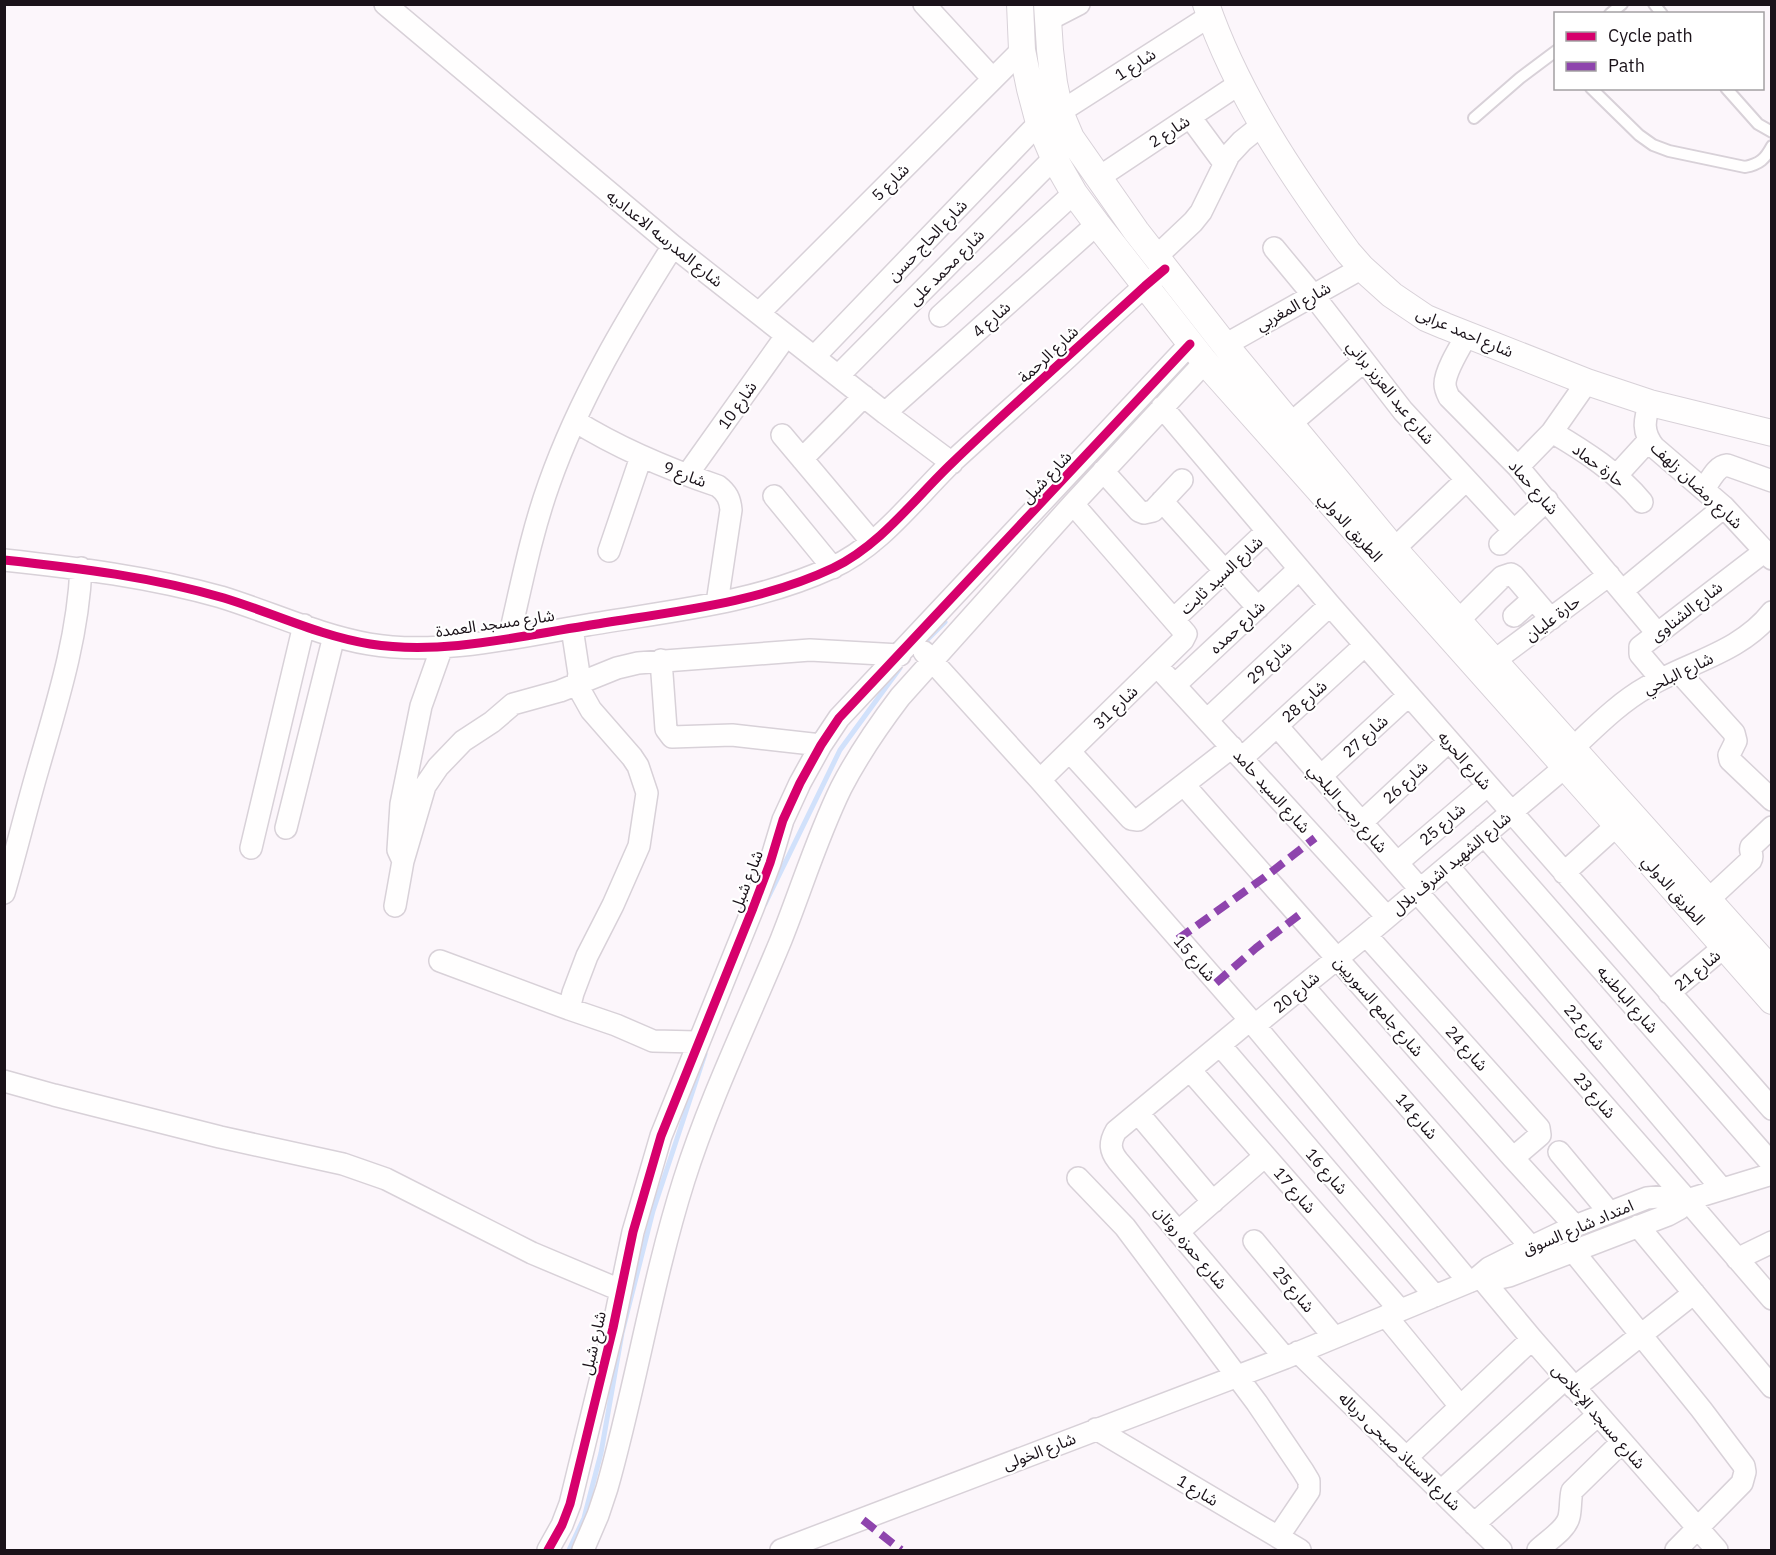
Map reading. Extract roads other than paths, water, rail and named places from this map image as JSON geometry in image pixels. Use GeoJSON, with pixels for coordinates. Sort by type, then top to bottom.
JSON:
{"type":"FeatureCollection","features":[{"type":"Feature","properties":{"kind":"street","name":"شارع المدرسه الاعداديه"},"geometry":{"type":"LineString","coordinates":[[385,4],[673,246],[952,463]]}},
{"type":"Feature","properties":{"kind":"street"},"geometry":{"type":"LineString","coordinates":[[924,4],[993,79]]}},
{"type":"Feature","properties":{"kind":"street","name":"الطريق الدولي"},"geometry":{"type":"LineString","coordinates":[[1020,4],[1022,50],[1029,89],[1050,118],[1071,138],[1122,214],[1225,345],[1394,549],[1494,661],[1565,759],[1617,825],[1772,1001]]}},
{"type":"Feature","properties":{"kind":"street"},"geometry":{"type":"LineString","coordinates":[[1048,12],[1079,4]]}},
{"type":"Feature","properties":{"kind":"street","name":"شارع احمد عرابى"},"geometry":{"type":"LineString","coordinates":[[1208,10],[1239,84],[1262,126],[1336,235],[1362,268],[1408,307],[1426,318],[1587,382],[1650,403],[1772,432]]}},
{"type":"Feature","properties":{"kind":"street","name":"شارع 1"},"geometry":{"type":"LineString","coordinates":[[1050,118],[1208,10]]}},
{"type":"Feature","properties":{"kind":"street","name":"الطريق الدولي"},"geometry":{"type":"LineString","coordinates":[[1048,12],[1054,83],[1050,118],[1054,158],[1074,193],[1097,224],[1198,353],[1565,759],[1708,900],[1772,971]]}},
{"type":"Feature","properties":{"kind":"street","name":"شارع 5"},"geometry":{"type":"LineString","coordinates":[[759,313],[1022,50]]}},
{"type":"Feature","properties":{"kind":"street","name":"شارع 2"},"geometry":{"type":"LineString","coordinates":[[1098,178],[1239,84]]}},
{"type":"Feature","properties":{"kind":"street"},"geometry":{"type":"LineString","coordinates":[[1190,117],[1224,163]]}},
{"type":"Feature","properties":{"kind":"street","name":"شارع الحاج حسن"},"geometry":{"type":"LineString","coordinates":[[814,357],[1050,118]]}},
{"type":"Feature","properties":{"kind":"street","name":"شارع الرحمة"},"geometry":{"type":"LineString","coordinates":[[952,463],[1145,286],[1201,212],[1224,163],[1242,141],[1262,126]]}},
{"type":"Feature","properties":{"kind":"street","name":"شارع محمد على"},"geometry":{"type":"LineString","coordinates":[[838,376],[1054,158]]}},
{"type":"Feature","properties":{"kind":"street"},"geometry":{"type":"LineString","coordinates":[[940,316],[1074,193]]}},
{"type":"Feature","properties":{"kind":"street","name":"شارع 4"},"geometry":{"type":"LineString","coordinates":[[885,413],[1097,224]]}},
{"type":"Feature","properties":{"kind":"street"},"geometry":{"type":"LineString","coordinates":[[509,638],[526,562],[549,484],[575,421],[606,355],[673,246]]}},
{"type":"Feature","properties":{"kind":"street","name":"شارع عبد العزيز براني"},"geometry":{"type":"LineString","coordinates":[[1274,248],[1417,428],[1466,480],[1507,537],[1547,500]]}},
{"type":"Feature","properties":{"kind":"street","name":"شارع المغربي"},"geometry":{"type":"LineString","coordinates":[[1225,345],[1362,268]]}},
{"type":"Feature","properties":{"kind":"street","name":"شارع حماد"},"geometry":{"type":"LineString","coordinates":[[1467,335],[1446,375],[1444,383],[1449,397],[1518,467],[1657,633]]}},
{"type":"Feature","properties":{"kind":"street","name":"شارع 10"},"geometry":{"type":"LineString","coordinates":[[687,475],[786,336]]}},
{"type":"Feature","properties":{"kind":"street"},"geometry":{"type":"LineString","coordinates":[[583,1551],[608,1488],[660,1266],[695,1147],[782,939],[840,790],[878,726],[900,697],[1072,504],[1162,408],[1198,353]]}},
{"type":"Feature","properties":{"kind":"street","name":"شارع شبل"},"geometry":{"type":"LineString","coordinates":[[548,1551],[570,1504],[613,1328],[633,1232],[661,1136],[770,863],[783,820],[800,783],[839,718],[1198,353]]}},
{"type":"Feature","properties":{"kind":"street"},"geometry":{"type":"LineString","coordinates":[[1290,423],[1364,361]]}},
{"type":"Feature","properties":{"kind":"street"},"geometry":{"type":"LineString","coordinates":[[1518,467],[1552,432],[1587,382]]}},
{"type":"Feature","properties":{"kind":"street"},"geometry":{"type":"LineString","coordinates":[[802,459],[864,396]]}},
{"type":"Feature","properties":{"kind":"street","name":"شارع رمضان زلهف"},"geometry":{"type":"LineString","coordinates":[[1650,403],[1644,419],[1645,430],[1654,447],[1724,507],[1768,555]]}},
{"type":"Feature","properties":{"kind":"street","name":"شارع الحريه"},"geometry":{"type":"LineString","coordinates":[[1162,408],[1330,605],[1772,1109]]}},
{"type":"Feature","properties":{"kind":"street","name":"شارع 9"},"geometry":{"type":"LineString","coordinates":[[575,421],[641,457],[718,486],[726,492],[731,510],[717,603]]}},
{"type":"Feature","properties":{"kind":"street","name":"حارة حماد"},"geometry":{"type":"LineString","coordinates":[[1552,432],[1617,475],[1642,502]]}},
{"type":"Feature","properties":{"kind":"street"},"geometry":{"type":"LineString","coordinates":[[782,435],[872,542]]}},
{"type":"Feature","properties":{"kind":"street"},"geometry":{"type":"LineString","coordinates":[[1617,475],[1649,440]]}},
{"type":"Feature","properties":{"kind":"street"},"geometry":{"type":"LineString","coordinates":[[609,551],[641,457]]}},
{"type":"Feature","properties":{"kind":"street","name":"شارع مسجد العمدة"},"geometry":{"type":"LineString","coordinates":[[4,560],[81,568],[188,588],[334,636],[369,644],[396,647],[442,647],[572,628],[758,595],[833,568],[872,542],[952,463]]}},
{"type":"Feature","properties":{"kind":"street"},"geometry":{"type":"LineString","coordinates":[[1704,489],[1718,469],[1727,465],[1772,481]]}},
{"type":"Feature","properties":{"kind":"street"},"geometry":{"type":"LineString","coordinates":[[1103,471],[1139,511],[1149,513],[1182,480]]}},
{"type":"Feature","properties":{"kind":"street"},"geometry":{"type":"LineString","coordinates":[[1394,549],[1466,480]]}},
{"type":"Feature","properties":{"kind":"street"},"geometry":{"type":"LineString","coordinates":[[774,496],[833,568]]}},
{"type":"Feature","properties":{"kind":"street"},"geometry":{"type":"LineString","coordinates":[[1162,501],[1258,608]]}},
{"type":"Feature","properties":{"kind":"street"},"geometry":{"type":"LineString","coordinates":[[1072,504],[1180,625]]}},
{"type":"Feature","properties":{"kind":"street","name":"حارة عليان"},"geometry":{"type":"LineString","coordinates":[[1494,661],[1551,619],[1615,583],[1724,507]]}},
{"type":"Feature","properties":{"kind":"street","name":"شارع السيد ثابت"},"geometry":{"type":"LineString","coordinates":[[1180,625],[1225,571],[1267,531]]}},
{"type":"Feature","properties":{"kind":"street","name":"شارع الشناوى"},"geometry":{"type":"LineString","coordinates":[[1670,675],[1639,650],[1640,647],[1768,555]]}},
{"type":"Feature","properties":{"kind":"street"},"geometry":{"type":"LineString","coordinates":[[4,893],[64,679],[77,618],[81,568]]}},
{"type":"Feature","properties":{"kind":"street","name":"شارع حمده"},"geometry":{"type":"LineString","coordinates":[[1175,685],[1299,569]]}},
{"type":"Feature","properties":{"kind":"street"},"geometry":{"type":"LineString","coordinates":[[1458,621],[1506,574],[1515,576],[1551,619]]}},
{"type":"Feature","properties":{"kind":"street"},"geometry":{"type":"LineString","coordinates":[[1514,616],[1533,599]]}},
{"type":"Feature","properties":{"kind":"street","name":"شارع 29"},"geometry":{"type":"LineString","coordinates":[[1207,720],[1330,605]]}},
{"type":"Feature","properties":{"kind":"street","name":"شارع البلحي"},"geometry":{"type":"LineString","coordinates":[[1565,759],[1625,702],[1670,675],[1702,662],[1745,637],[1760,626],[1772,612]]}},
{"type":"Feature","properties":{"kind":"street"},"geometry":{"type":"LineString","coordinates":[[251,849],[304,625]]}},
{"type":"Feature","properties":{"kind":"street","name":"شارع 31"},"geometry":{"type":"LineString","coordinates":[[1040,780],[1184,640],[1186,634],[1180,625]]}},
{"type":"Feature","properties":{"kind":"street"},"geometry":{"type":"LineString","coordinates":[[569,1009],[587,956],[639,846],[647,793],[632,757],[591,710],[577,685],[579,674],[572,628]]}},
{"type":"Feature","properties":{"kind":"street"},"geometry":{"type":"LineString","coordinates":[[286,828],[334,636]]}},
{"type":"Feature","properties":{"kind":"street","name":"شارع 28"},"geometry":{"type":"LineString","coordinates":[[1070,752],[1131,819],[1138,820],[1184,785],[1277,726],[1365,645]]}},
{"type":"Feature","properties":{"kind":"street"},"geometry":{"type":"LineString","coordinates":[[403,861],[398,850],[401,804],[421,706],[442,647]]}},
{"type":"Feature","properties":{"kind":"street"},"geometry":{"type":"LineString","coordinates":[[395,906],[403,861],[425,786],[438,767],[463,741],[492,722],[513,704],[560,691],[617,668],[638,663],[810,650],[907,648]]}},
{"type":"Feature","properties":{"kind":"street","name":"شارع 15"},"geometry":{"type":"LineString","coordinates":[[907,648],[932,662],[1040,780],[1476,1280]]}},
{"type":"Feature","properties":{"kind":"street"},"geometry":{"type":"LineString","coordinates":[[661,660],[666,729],[672,736],[732,735],[821,746]]}},
{"type":"Feature","properties":{"kind":"street","name":"شارع السيد حامد"},"geometry":{"type":"LineString","coordinates":[[1157,666],[1387,917]]}},
{"type":"Feature","properties":{"kind":"street"},"geometry":{"type":"LineString","coordinates":[[1670,675],[1734,733],[1736,741],[1729,754],[1730,760],[1772,800]]}},
{"type":"Feature","properties":{"kind":"street","name":"شارع 27"},"geometry":{"type":"LineString","coordinates":[[1321,776],[1409,695]]}},
{"type":"Feature","properties":{"kind":"street","name":"شارع رجب البلحي"},"geometry":{"type":"LineString","coordinates":[[1277,726],[1397,863],[1418,891]]}},
{"type":"Feature","properties":{"kind":"street","name":"شارع 26"},"geometry":{"type":"LineString","coordinates":[[1361,823],[1449,741]]}},
{"type":"Feature","properties":{"kind":"street","name":"شارع الشهيد اشرف بلال"},"geometry":{"type":"LineString","coordinates":[[1337,958],[1511,812],[1565,759]]}},
{"type":"Feature","properties":{"kind":"street","name":"شارع جامع السوريين"},"geometry":{"type":"LineString","coordinates":[[1184,785],[1575,1226]]}},
{"type":"Feature","properties":{"kind":"street","name":"شارع 25"},"geometry":{"type":"LineString","coordinates":[[1397,863],[1488,785]]}},
{"type":"Feature","properties":{"kind":"street"},"geometry":{"type":"LineString","coordinates":[[1564,873],[1617,825]]}},
{"type":"Feature","properties":{"kind":"street"},"geometry":{"type":"LineString","coordinates":[[1708,900],[1751,860],[1751,847],[1772,827]]}},
{"type":"Feature","properties":{"kind":"street","name":"شارع الباطنيه"},"geometry":{"type":"LineString","coordinates":[[1484,835],[1772,1164]]}},
{"type":"Feature","properties":{"kind":"street","name":"شارع 22"},"geometry":{"type":"LineString","coordinates":[[1448,866],[1722,1189]]}},
{"type":"Feature","properties":{"kind":"street","name":"شارع 23"},"geometry":{"type":"LineString","coordinates":[[1418,891],[1772,1299]]}},
{"type":"Feature","properties":{"kind":"street","name":"شارع 24"},"geometry":{"type":"LineString","coordinates":[[1366,935],[1541,1131],[1540,1135],[1513,1158]]}},
{"type":"Feature","properties":{"kind":"street","name":"شارع 21"},"geometry":{"type":"LineString","coordinates":[[1669,993],[1724,947]]}},
{"type":"Feature","properties":{"kind":"street","name":"شارع 20"},"geometry":{"type":"LineString","coordinates":[[1116,1131],[1220,1045],[1303,986],[1337,958]]}},
{"type":"Feature","properties":{"kind":"street"},"geometry":{"type":"LineString","coordinates":[[440,961],[616,1025],[653,1041],[698,1042]]}},
{"type":"Feature","properties":{"kind":"street","name":"شارع 14"},"geometry":{"type":"LineString","coordinates":[[1303,986],[1531,1247]]}},
{"type":"Feature","properties":{"kind":"street","name":"شارع 16"},"geometry":{"type":"LineString","coordinates":[[1220,1045],[1435,1296]]}},
{"type":"Feature","properties":{"kind":"street","name":"شارع 17"},"geometry":{"type":"LineString","coordinates":[[1190,1070],[1265,1156],[1393,1313],[1460,1407]]}},
{"type":"Feature","properties":{"kind":"street"},"geometry":{"type":"LineString","coordinates":[[4,1080],[209,1134],[343,1164],[386,1179],[532,1253],[620,1290]]}},
{"type":"Feature","properties":{"kind":"street"},"geometry":{"type":"LineString","coordinates":[[1138,1113],[1213,1202]]}},
{"type":"Feature","properties":{"kind":"street","name":"شارع حمزه روتان"},"geometry":{"type":"LineString","coordinates":[[1116,1131],[1110,1147],[1113,1155],[1178,1232],[1291,1355]]}},
{"type":"Feature","properties":{"kind":"street"},"geometry":{"type":"LineString","coordinates":[[1559,1152],[1609,1212]]}},
{"type":"Feature","properties":{"kind":"street"},"geometry":{"type":"LineString","coordinates":[[1178,1232],[1265,1156]]}},
{"type":"Feature","properties":{"kind":"street","name":"امتداد شارع السوق"},"geometry":{"type":"LineString","coordinates":[[1291,1355],[1476,1280],[1509,1276],[1668,1215],[1687,1200],[1772,1174]]}},
{"type":"Feature","properties":{"kind":"street"},"geometry":{"type":"LineString","coordinates":[[1078,1178],[1125,1227],[1257,1403],[1309,1480],[1309,1491],[1278,1538]]}},
{"type":"Feature","properties":{"kind":"street","name":"امتداد شارع السوق"},"geometry":{"type":"LineString","coordinates":[[1476,1280],[1489,1268],[1609,1212],[1657,1196],[1687,1200]]}},
{"type":"Feature","properties":{"kind":"street"},"geometry":{"type":"LineString","coordinates":[[1638,1226],[1772,1387]]}},
{"type":"Feature","properties":{"kind":"street","name":"شارع 25"},"geometry":{"type":"LineString","coordinates":[[1254,1241],[1334,1337]]}},
{"type":"Feature","properties":{"kind":"street"},"geometry":{"type":"LineString","coordinates":[[1737,1259],[1772,1242]]}},
{"type":"Feature","properties":{"kind":"street"},"geometry":{"type":"LineString","coordinates":[[1573,1251],[1701,1409],[1744,1466],[1742,1483],[1676,1551]]}},
{"type":"Feature","properties":{"kind":"street","name":"شارع مسجد الإخلاص"},"geometry":{"type":"LineString","coordinates":[[1476,1280],[1532,1339],[1717,1551]]}},
{"type":"Feature","properties":{"kind":"street"},"geometry":{"type":"LineString","coordinates":[[1441,1491],[1570,1383],[1641,1336],[1694,1293]]}},
{"type":"Feature","properties":{"kind":"street"},"geometry":{"type":"LineString","coordinates":[[1406,1458],[1532,1339]]}},
{"type":"Feature","properties":{"kind":"street","name":"شارع الخولى"},"geometry":{"type":"LineString","coordinates":[[781,1551],[1291,1355]]}},
{"type":"Feature","properties":{"kind":"street","name":"شارع الاستاذ صبحى درباله"},"geometry":{"type":"LineString","coordinates":[[1291,1355],[1406,1458],[1501,1551]]}},
{"type":"Feature","properties":{"kind":"street"},"geometry":{"type":"LineString","coordinates":[[1474,1524],[1598,1414]]}},
{"type":"Feature","properties":{"kind":"street","name":"شارع 1"},"geometry":{"type":"LineString","coordinates":[[1096,1429],[1300,1551]]}},
{"type":"Feature","properties":{"kind":"street"},"geometry":{"type":"LineString","coordinates":[[1538,1551],[1565,1525],[1569,1517],[1572,1491],[1622,1442]]}},
{"type":"Feature","properties":{"kind":"lane"},"geometry":{"type":"LineString","coordinates":[[1474,118],[1520,78],[1554,53]]}},
{"type":"Feature","properties":{"kind":"lane"},"geometry":{"type":"LineString","coordinates":[[1593,90],[1639,135],[1661,148],[1745,167],[1762,161],[1772,146]]}},
{"type":"Feature","properties":{"kind":"lane"},"geometry":{"type":"LineString","coordinates":[[1728,90],[1750,117],[1767,131],[1772,132]]}},
{"type":"Feature","properties":{"kind":"waterway"},"geometry":{"type":"LineString","coordinates":[[923,644],[945,622]]}},
{"type":"Feature","properties":{"kind":"waterway"},"geometry":{"type":"LineString","coordinates":[[765,904],[840,750],[900,668]]}},
{"type":"Feature","properties":{"kind":"waterway"},"geometry":{"type":"LineString","coordinates":[[569,1550],[584,1518],[601,1453],[622,1333],[653,1211],[705,1054]]}}]}
